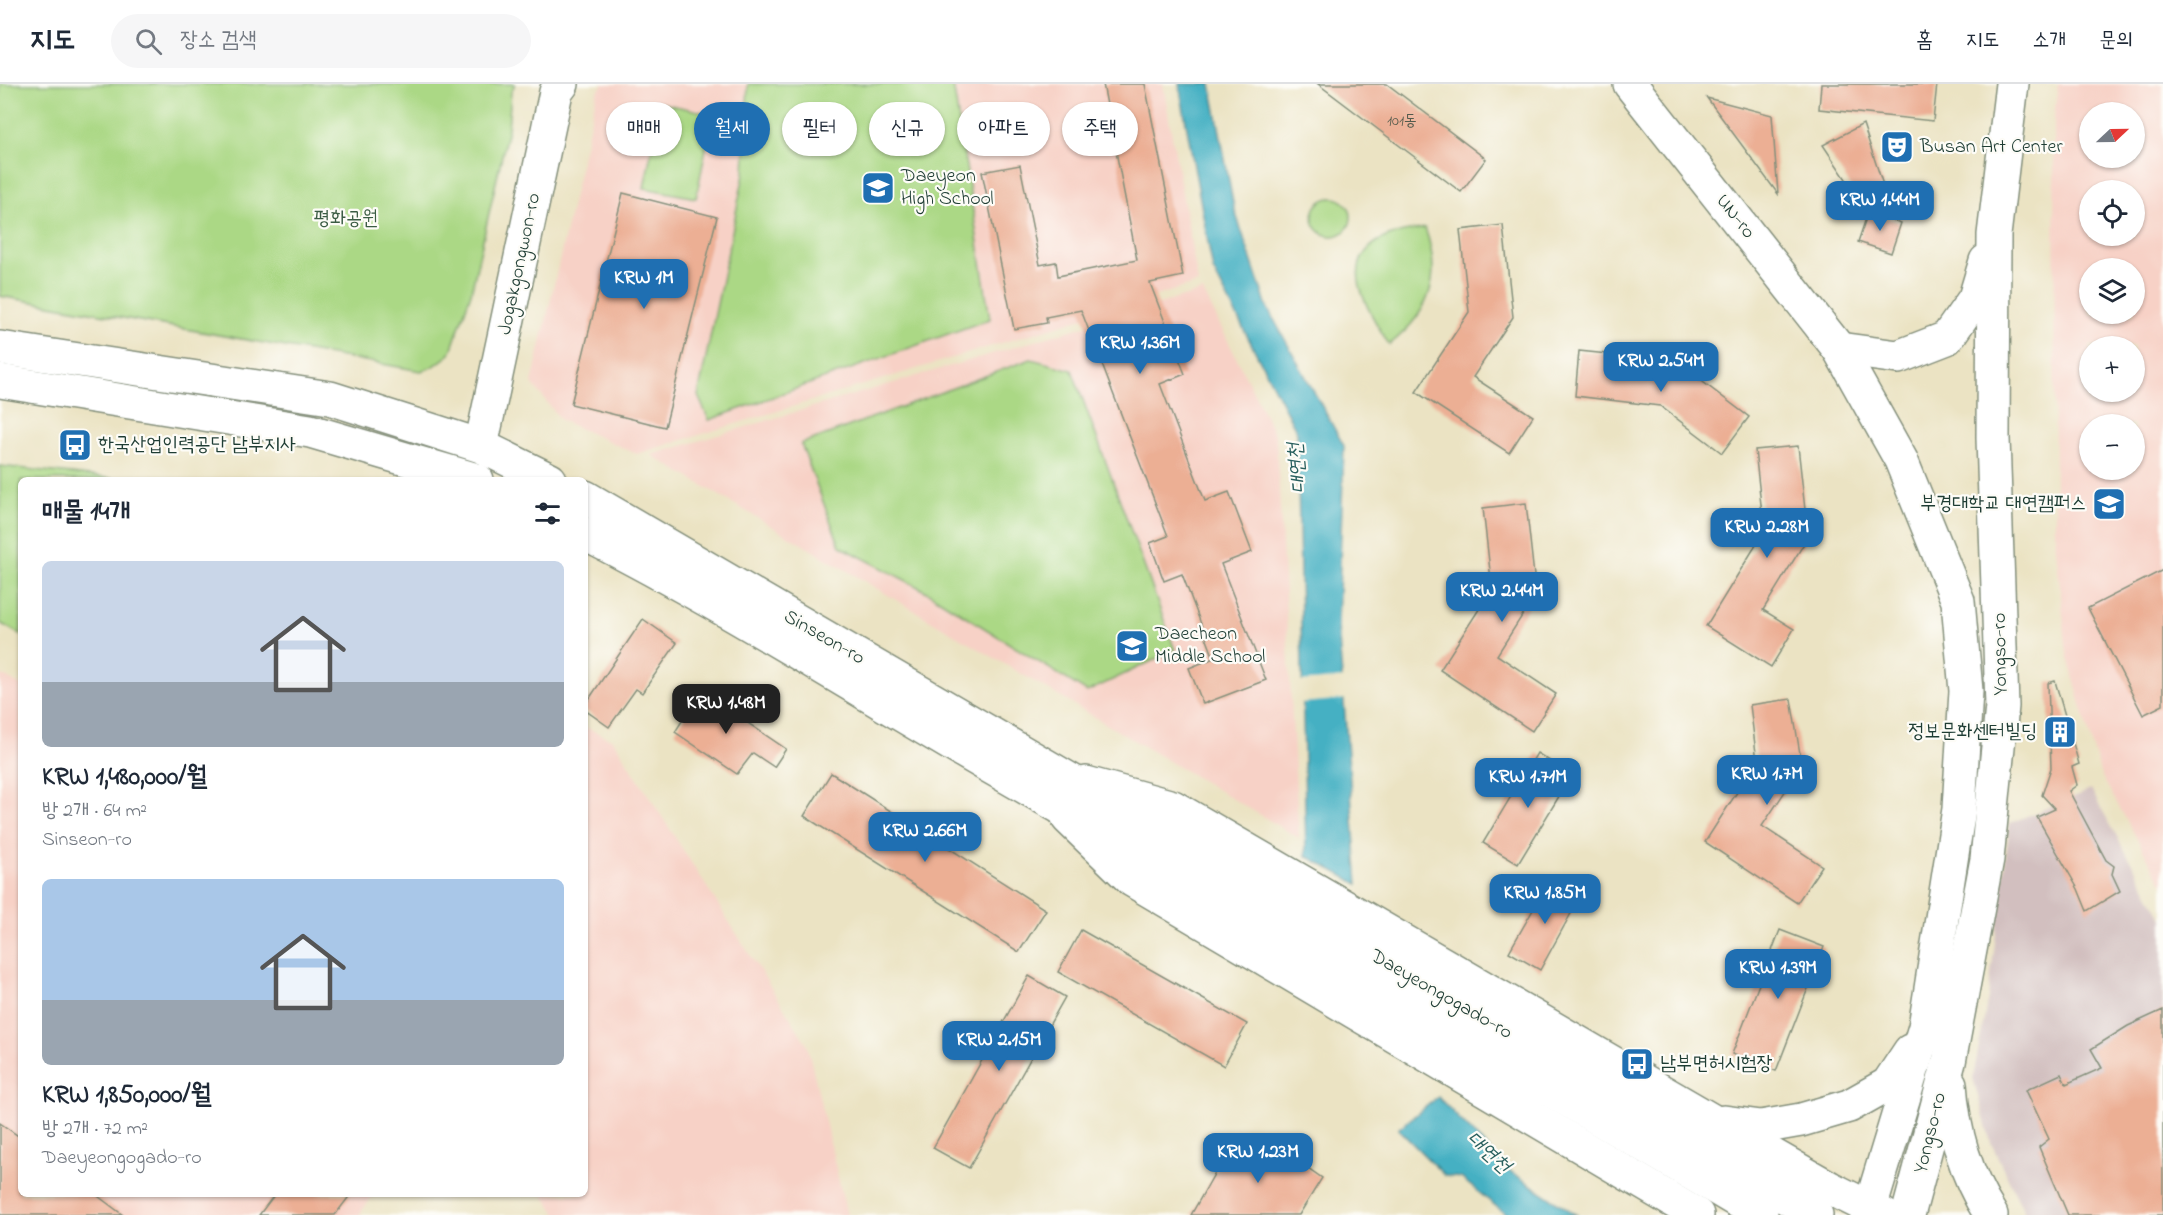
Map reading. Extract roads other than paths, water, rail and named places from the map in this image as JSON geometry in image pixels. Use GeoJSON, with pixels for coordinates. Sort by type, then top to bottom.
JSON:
{"type":"FeatureCollection","features":[{"type":"Feature","properties":{"kind":"main road","name":"Jogakgongwon-ro"},"geometry":{"type":"LineString","coordinates":[[481,446],[556,92],[562,84]]}},
{"type":"Feature","properties":{"kind":"main road","name":"UN-ro"},"geometry":{"type":"LineString","coordinates":[[1630,84],[1839,349],[1901,460],[1958,602],[1966,691]]}},
{"type":"Feature","properties":{"kind":"main road","name":"Yongso-ro"},"geometry":{"type":"LineString","coordinates":[[1908,1215],[1949,1062],[1987,859],[2002,706],[1993,438],[1994,235],[2012,84]]}},
{"type":"Feature","properties":{"kind":"main road"},"geometry":{"type":"LineString","coordinates":[[1839,349],[1898,357],[1947,338],[1975,298],[1994,235]]}},
{"type":"Feature","properties":{"kind":"main road"},"geometry":{"type":"LineString","coordinates":[[0,348],[330,398],[481,446],[544,477]]}},
{"type":"Feature","properties":{"kind":"main road"},"geometry":{"type":"LineString","coordinates":[[0,381],[310,431],[467,477]]}},
{"type":"Feature","properties":{"kind":"main road","name":"Sinseon-ro"},"geometry":{"type":"LineString","coordinates":[[588,499],[1058,790]]}},
{"type":"Feature","properties":{"kind":"main road"},"geometry":{"type":"LineString","coordinates":[[588,536],[658,571],[1058,790],[1173,807],[1874,1213]]}},
{"type":"Feature","properties":{"kind":"main road","name":"Yongso-ro"},"geometry":{"type":"LineString","coordinates":[[1874,1213],[1925,1027],[1959,809],[1966,691]]}},
{"type":"Feature","properties":{"kind":"main road"},"geometry":{"type":"LineString","coordinates":[[1058,790],[1132,880],[1672,1204],[1698,1215]]}},
{"type":"Feature","properties":{"kind":"main road","name":"Daeyeongogado-ro"},"geometry":{"type":"LineString","coordinates":[[1058,790],[1268,910],[1816,1215]]}},
{"type":"Feature","properties":{"kind":"main road","name":"Daeyeongogado-ro"},"geometry":{"type":"LineString","coordinates":[[1268,910],[1761,1215]]}},
{"type":"Feature","properties":{"kind":"main road"},"geometry":{"type":"LineString","coordinates":[[1711,1120],[1761,1126],[1801,1120],[1849,1106],[1888,1084],[1925,1027]]}},
{"type":"Feature","properties":{"kind":"main road"},"geometry":{"type":"LineString","coordinates":[[1949,1062],[1952,1110],[1964,1160],[1991,1215]]}},
{"type":"Feature","properties":{"kind":"water","name":"대연천"},"geometry":{"type":"Polygon","coordinates":[[[1179,84],[1211,84],[1234,208],[1267,307],[1344,446],[1338,625],[1358,884],[1306,856],[1297,432],[1213,270],[1179,84]]]}},
{"type":"Feature","properties":{"kind":"water","name":"대연천"},"geometry":{"type":"Polygon","coordinates":[[[1438,1097],[1511,1172],[1577,1215],[1507,1215],[1461,1178],[1445,1176],[1398,1129],[1438,1097]]]}},
{"type":"Feature","properties":{"kind":"place","name":"Busan Art Center"},"geometry":{"type":"Point","coordinates":[1897,147]}},
{"type":"Feature","properties":{"kind":"place","name":"Daeyeon High School"},"geometry":{"type":"Point","coordinates":[878,188]}},
{"type":"Feature","properties":{"kind":"place","name":"한국산업인력공단 남부지사"},"geometry":{"type":"Point","coordinates":[75,445]}},
{"type":"Feature","properties":{"kind":"place","name":"부경대학교 대연캠퍼스"},"geometry":{"type":"Point","coordinates":[2109,504]}},
{"type":"Feature","properties":{"kind":"place","name":"Daecheon Middle School"},"geometry":{"type":"Point","coordinates":[1132,646]}},
{"type":"Feature","properties":{"kind":"place","name":"정보문화센터빌딩"},"geometry":{"type":"Point","coordinates":[2060,732]}},
{"type":"Feature","properties":{"kind":"place","name":"남부면허시험장"},"geometry":{"type":"Point","coordinates":[1637,1064]}},
{"type":"Feature","properties":{"kind":"park label","name":"평화공원"},"geometry":{"type":"Point","coordinates":[346,219]}}]}
